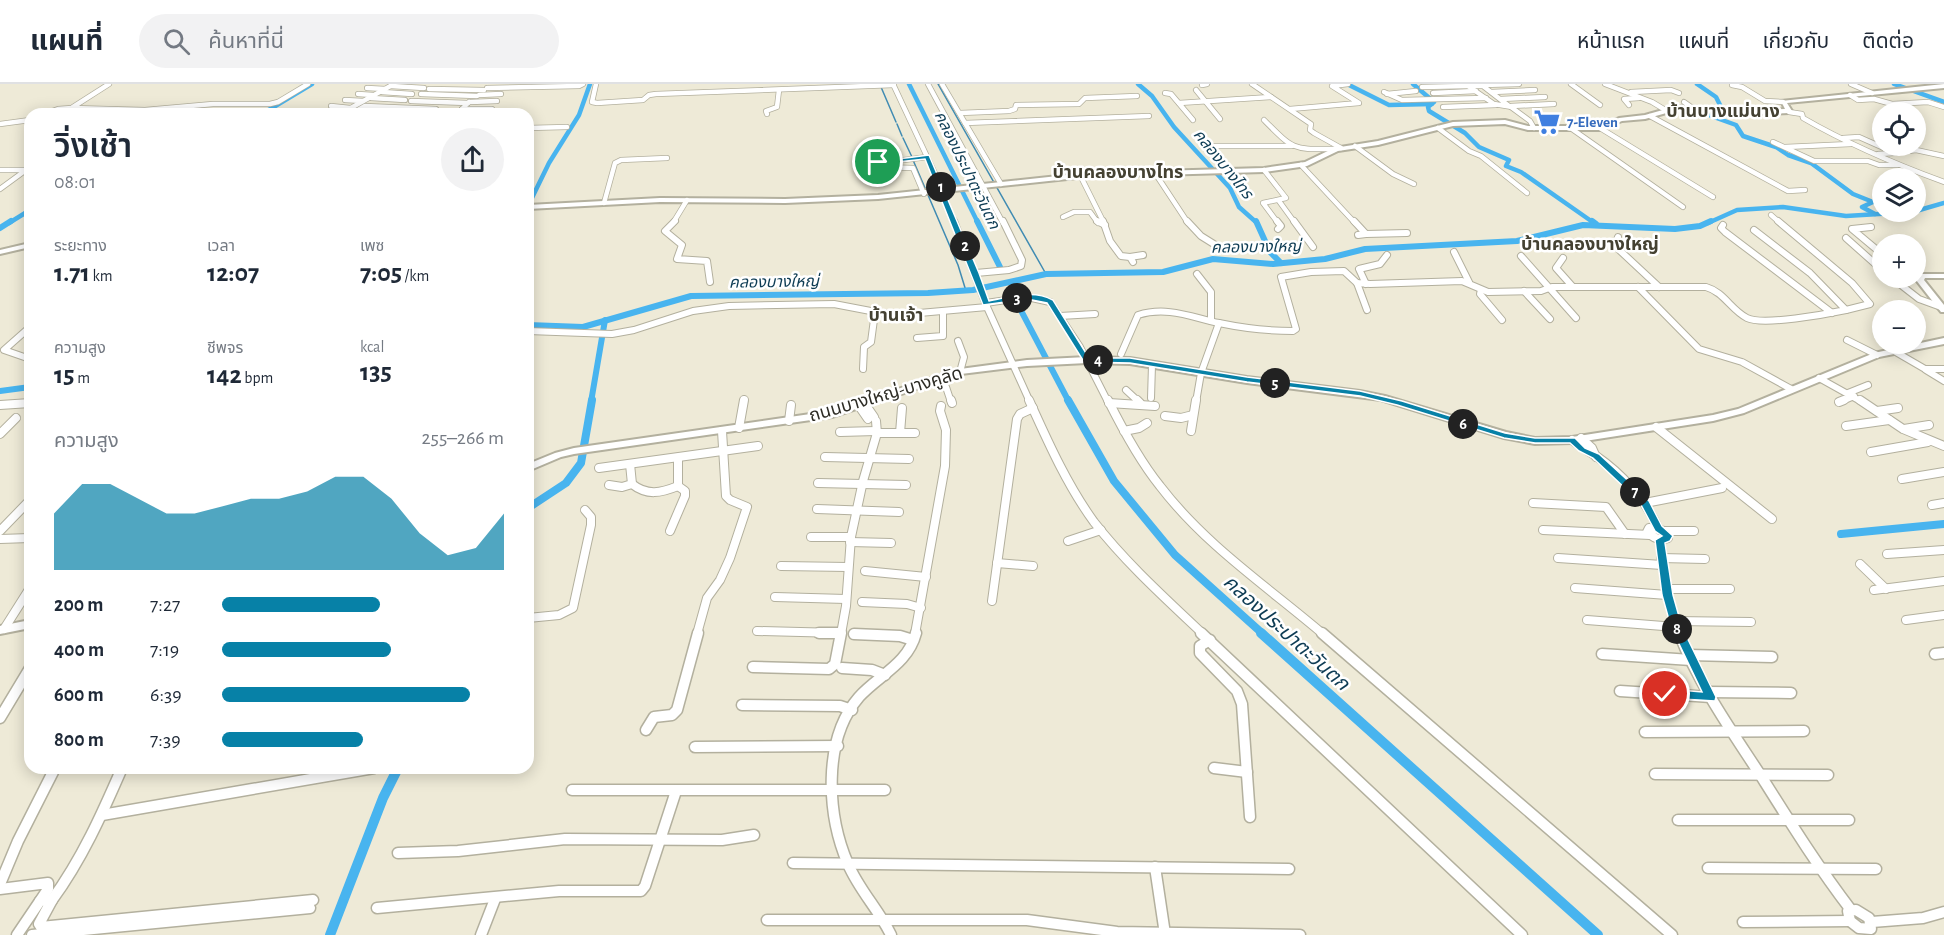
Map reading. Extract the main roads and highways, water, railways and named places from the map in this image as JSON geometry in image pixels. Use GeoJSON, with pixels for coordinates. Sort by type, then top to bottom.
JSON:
{"type":"FeatureCollection","features":[{"type":"Feature","properties":{"kind":"waterway"},"geometry":{"type":"LineString","coordinates":[[272,108],[312,84]]}},
{"type":"Feature","properties":{"kind":"waterway"},"geometry":{"type":"LineString","coordinates":[[534,194],[549,163],[579,115],[590,84]]}},
{"type":"Feature","properties":{"kind":"waterway","name":"คลองประปาตะวันตก"},"geometry":{"type":"LineString","coordinates":[[909,84],[978,223]]}},
{"type":"Feature","properties":{"kind":"waterway"},"geometry":{"type":"LineString","coordinates":[[938,84],[1046,274]]}},
{"type":"Feature","properties":{"kind":"waterway","name":"คลองบางไทร"},"geometry":{"type":"LineString","coordinates":[[1138,84],[1152,96],[1174,127],[1230,188],[1239,207],[1257,223]]}},
{"type":"Feature","properties":{"kind":"waterway"},"geometry":{"type":"LineString","coordinates":[[1347,84],[1389,105],[1432,104]]}},
{"type":"Feature","properties":{"kind":"waterway"},"geometry":{"type":"LineString","coordinates":[[1413,84],[1434,102],[1432,104]]}},
{"type":"Feature","properties":{"kind":"waterway"},"geometry":{"type":"LineString","coordinates":[[1697,84],[1716,97],[1722,109],[1720,112],[1710,114],[1711,116],[1736,125],[1743,136],[1776,147],[1788,155],[1811,163],[1853,194],[1872,202]]}},
{"type":"Feature","properties":{"kind":"waterway"},"geometry":{"type":"LineString","coordinates":[[1894,84],[1944,102]]}},
{"type":"Feature","properties":{"kind":"waterway"},"geometry":{"type":"LineString","coordinates":[[881,87],[896,122]]}},
{"type":"Feature","properties":{"kind":"waterway"},"geometry":{"type":"LineString","coordinates":[[1432,104],[1428,107],[1429,111],[1465,133],[1479,147],[1509,160],[1506,166],[1521,172],[1594,223]]}},
{"type":"Feature","properties":{"kind":"waterway"},"geometry":{"type":"LineString","coordinates":[[897,124],[902,136]]}},
{"type":"Feature","properties":{"kind":"waterway"},"geometry":{"type":"LineString","coordinates":[[903,138],[912,157]]}},
{"type":"Feature","properties":{"kind":"waterway"},"geometry":{"type":"LineString","coordinates":[[913,160],[958,265],[966,291]]}},
{"type":"Feature","properties":{"kind":"waterway"},"geometry":{"type":"LineString","coordinates":[[1872,202],[1862,207],[1872,212]]}},
{"type":"Feature","properties":{"kind":"waterway","name":"คลองบางใหญ่"},"geometry":{"type":"LineString","coordinates":[[1926,208],[1944,203]]}},
{"type":"Feature","properties":{"kind":"waterway","name":"คลองบางใหญ่"},"geometry":{"type":"LineString","coordinates":[[1708,223],[1737,210],[1783,207],[1846,216],[1872,214]]}},
{"type":"Feature","properties":{"kind":"waterway"},"geometry":{"type":"LineString","coordinates":[[9,223],[24,214]]}},
{"type":"Feature","properties":{"kind":"waterway"},"geometry":{"type":"LineString","coordinates":[[0,228],[11,221]]}},
{"type":"Feature","properties":{"kind":"waterway","name":"คลองบางใหญ่"},"geometry":{"type":"LineString","coordinates":[[1592,221],[1596,224]]}},
{"type":"Feature","properties":{"kind":"waterway","name":"คลองบางใหญ่"},"geometry":{"type":"LineString","coordinates":[[605,321],[691,296],[928,293],[973,290],[1046,274],[1163,272],[1213,259],[1273,264],[1325,259],[1365,249],[1517,241],[1583,225],[1675,229],[1700,226],[1711,221]]}},
{"type":"Feature","properties":{"kind":"waterway","name":"คลองประปาตะวันตก"},"geometry":{"type":"LineString","coordinates":[[978,223],[1000,267]]}},
{"type":"Feature","properties":{"kind":"waterway","name":"คลองบางไทร"},"geometry":{"type":"LineString","coordinates":[[1257,223],[1270,252],[1281,263]]}},
{"type":"Feature","properties":{"kind":"waterway","name":"คลองประปาตะวันตก"},"geometry":{"type":"LineString","coordinates":[[1017,303],[1069,402]]}},
{"type":"Feature","properties":{"kind":"waterway","name":"คลองบางใหญ่"},"geometry":{"type":"LineString","coordinates":[[534,325],[583,327],[605,321]]}},
{"type":"Feature","properties":{"kind":"waterway"},"geometry":{"type":"LineString","coordinates":[[591,402],[605,321]]}},
{"type":"Feature","properties":{"kind":"waterway","name":"คลองบางใหญ่"},"geometry":{"type":"LineString","coordinates":[[0,391],[24,388]]}},
{"type":"Feature","properties":{"kind":"waterway"},"geometry":{"type":"LineString","coordinates":[[534,504],[566,483],[581,463],[592,400]]}},
{"type":"Feature","properties":{"kind":"waterway","name":"คลองประปาตะวันตก"},"geometry":{"type":"LineString","coordinates":[[1068,400],[1114,481],[1175,555],[1263,634]]}},
{"type":"Feature","properties":{"kind":"waterway"},"geometry":{"type":"LineString","coordinates":[[1841,534],[1944,524]]}},
{"type":"Feature","properties":{"kind":"waterway","name":"คลองประปาตะวันตก"},"geometry":{"type":"LineString","coordinates":[[1261,633],[1598,935]]}},
{"type":"Feature","properties":{"kind":"waterway"},"geometry":{"type":"LineString","coordinates":[[330,935],[383,798],[395,774]]}},
{"type":"Feature","properties":{"kind":"place","name":"7-Eleven"},"geometry":{"type":"Point","coordinates":[1547,122]}},
{"type":"Feature","properties":{"kind":"district","name":"บ้านบางแม่นาง"},"geometry":{"type":"Point","coordinates":[1723,112]}},
{"type":"Feature","properties":{"kind":"district","name":"บ้านคลองบางไทร"},"geometry":{"type":"Point","coordinates":[1118,173]}},
{"type":"Feature","properties":{"kind":"district","name":"บ้านคลองบางใหญ่"},"geometry":{"type":"Point","coordinates":[1590,245]}},
{"type":"Feature","properties":{"kind":"district","name":"บ้านเจ้า"},"geometry":{"type":"Point","coordinates":[896,316]}}]}
